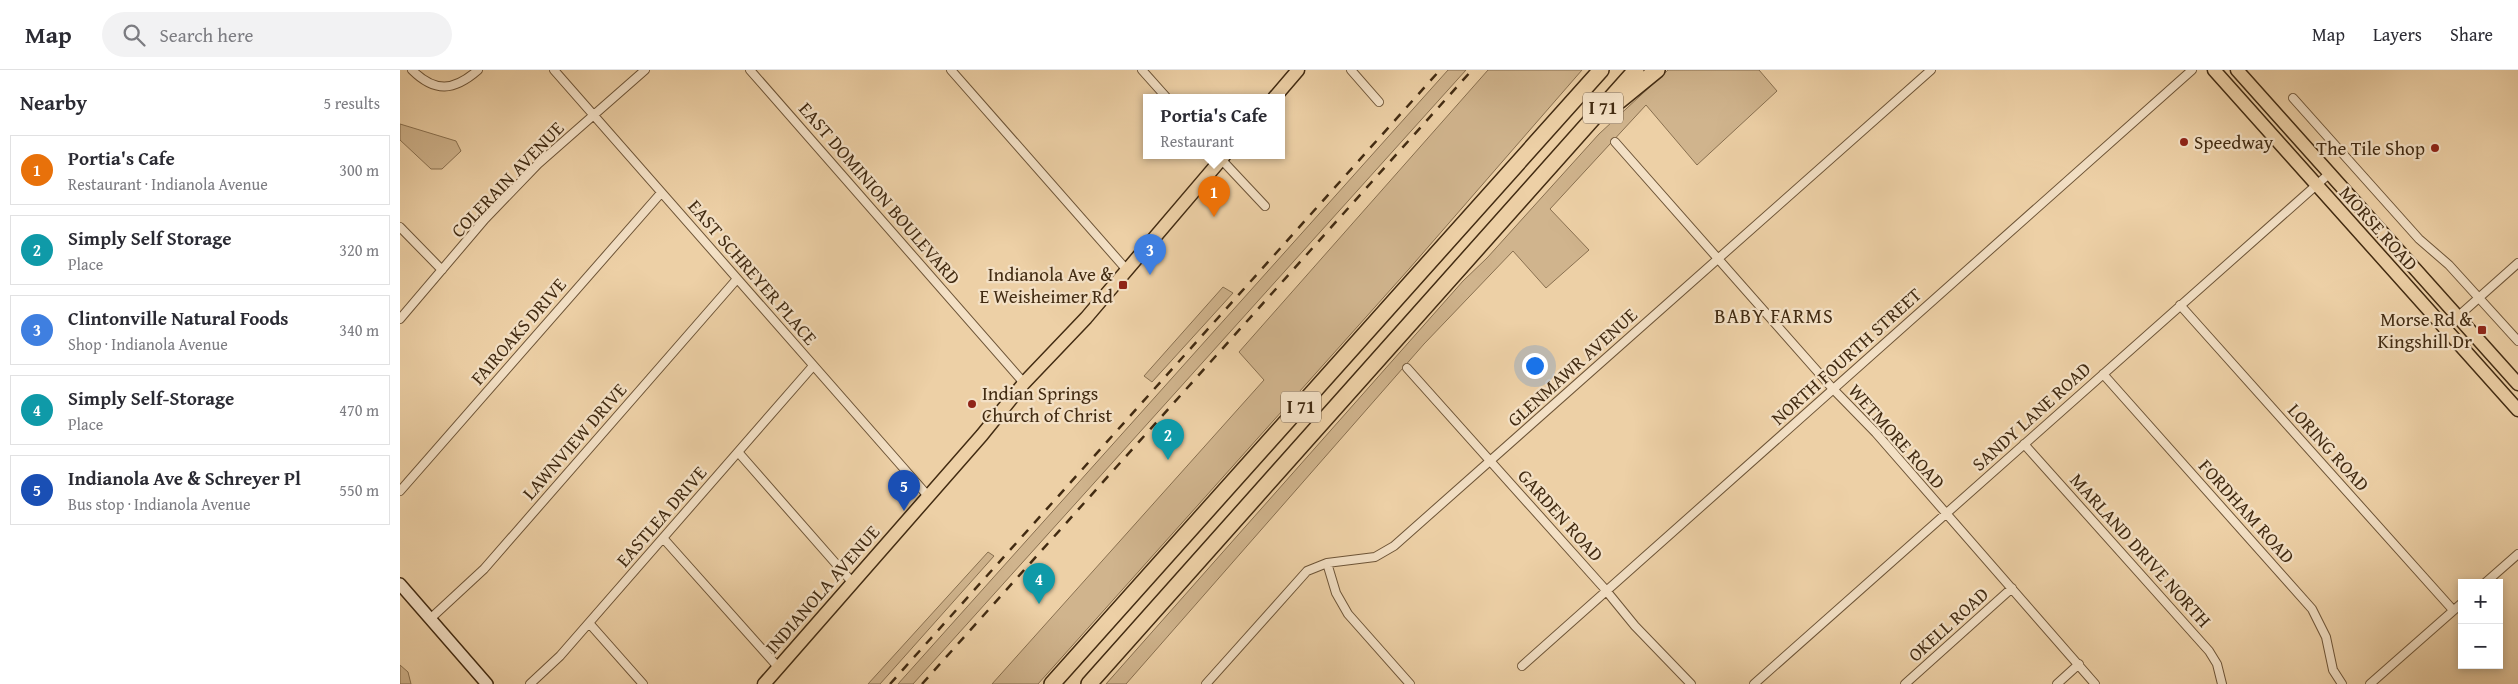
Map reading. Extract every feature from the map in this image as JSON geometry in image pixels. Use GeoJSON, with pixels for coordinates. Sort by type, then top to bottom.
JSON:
{"type":"FeatureCollection","features":[{"type":"Feature","properties":{"kind":"highway","name":"I 71"},"geometry":{"type":"LineString","coordinates":[[1052,684],[1601,70]]}},
{"type":"Feature","properties":{"kind":"highway","name":"I 71"},"geometry":{"type":"LineString","coordinates":[[1089,684],[1636,70]]}},
{"type":"Feature","properties":{"kind":"highway"},"geometry":{"type":"LineString","coordinates":[[1569,145],[1658,70]]}},
{"type":"Feature","properties":{"kind":"main road"},"geometry":{"type":"LineString","coordinates":[[1277,94],[1298,70]]}},
{"type":"Feature","properties":{"kind":"main road","name":"MORSE ROAD"},"geometry":{"type":"LineString","coordinates":[[2214,70],[2518,410]]}},
{"type":"Feature","properties":{"kind":"main road","name":"MORSE ROAD"},"geometry":{"type":"LineString","coordinates":[[2237,70],[2518,384]]}},
{"type":"Feature","properties":{"kind":"main road","name":"INDIANOLA AVENUE"},"geometry":{"type":"LineString","coordinates":[[764,684],[982,435],[1024,383],[1086,318],[1219,159]]}},
{"type":"Feature","properties":{"kind":"main road"},"geometry":{"type":"LineString","coordinates":[[400,584],[487,684]]}},
{"type":"Feature","properties":{"kind":"street"},"geometry":{"type":"LineString","coordinates":[[412,70],[435,86],[452,87],[467,80],[478,70]]}},
{"type":"Feature","properties":{"kind":"street","name":"EAST SCHREYER PLACE"},"geometry":{"type":"LineString","coordinates":[[554,70],[928,496]]}},
{"type":"Feature","properties":{"kind":"street","name":"COLERAIN AVENUE"},"geometry":{"type":"LineString","coordinates":[[400,319],[485,219],[538,164],[646,70]]}},
{"type":"Feature","properties":{"kind":"street","name":"EAST DOMINION BOULEVARD"},"geometry":{"type":"LineString","coordinates":[[750,70],[1024,383]]}},
{"type":"Feature","properties":{"kind":"street"},"geometry":{"type":"LineString","coordinates":[[951,70],[1126,270]]}},
{"type":"Feature","properties":{"kind":"street"},"geometry":{"type":"LineString","coordinates":[[1142,70],[1163,94]]}},
{"type":"Feature","properties":{"kind":"street"},"geometry":{"type":"LineString","coordinates":[[1351,70],[1379,102]]}},
{"type":"Feature","properties":{"kind":"street","name":"GLENMAWR AVENUE"},"geometry":{"type":"LineString","coordinates":[[1206,684],[1307,571],[1327,563],[1375,557],[1394,546],[1931,70]]}},
{"type":"Feature","properties":{"kind":"street","name":"NORTH FOURTH STREET"},"geometry":{"type":"LineString","coordinates":[[1522,666],[1605,590],[2192,70]]}},
{"type":"Feature","properties":{"kind":"street"},"geometry":{"type":"LineString","coordinates":[[2293,98],[2419,239],[2449,264],[2518,341]]}},
{"type":"Feature","properties":{"kind":"street","name":"WETMORE ROAD"},"geometry":{"type":"LineString","coordinates":[[1614,142],[1833,389],[1876,433],[2079,664],[2094,684]]}},
{"type":"Feature","properties":{"kind":"street"},"geometry":{"type":"LineString","coordinates":[[1223,159],[1265,206]]}},
{"type":"Feature","properties":{"kind":"street","name":"SANDY LANE ROAD"},"geometry":{"type":"LineString","coordinates":[[1754,684],[2330,173]]}},
{"type":"Feature","properties":{"kind":"street","name":"FAIROAKS DRIVE"},"geometry":{"type":"LineString","coordinates":[[400,491],[661,192]]}},
{"type":"Feature","properties":{"kind":"street"},"geometry":{"type":"LineString","coordinates":[[400,227],[442,270]]}},
{"type":"Feature","properties":{"kind":"street"},"geometry":{"type":"LineString","coordinates":[[2445,328],[2518,263]]}},
{"type":"Feature","properties":{"kind":"street","name":"LAWNVIEW DRIVE"},"geometry":{"type":"LineString","coordinates":[[430,619],[484,569],[737,279]]}},
{"type":"Feature","properties":{"kind":"street","name":"LORING ROAD"},"geometry":{"type":"LineString","coordinates":[[2180,305],[2453,610]]}},
{"type":"Feature","properties":{"kind":"street","name":"EASTLEA DRIVE"},"geometry":{"type":"LineString","coordinates":[[530,684],[560,656],[813,366]]}},
{"type":"Feature","properties":{"kind":"street","name":"GARDEN ROAD"},"geometry":{"type":"LineString","coordinates":[[1407,368],[1491,460],[1635,626],[1691,684]]}},
{"type":"Feature","properties":{"kind":"street","name":"FORDHAM ROAD"},"geometry":{"type":"LineString","coordinates":[[2103,374],[2312,608],[2326,637],[2333,670],[2342,684]]}},
{"type":"Feature","properties":{"kind":"street","name":"MARLAND DRIVE NORTH"},"geometry":{"type":"LineString","coordinates":[[2024,444],[2209,651],[2217,664],[2222,684]]}},
{"type":"Feature","properties":{"kind":"street"},"geometry":{"type":"LineString","coordinates":[[738,452],[852,582]]}},
{"type":"Feature","properties":{"kind":"street"},"geometry":{"type":"LineString","coordinates":[[663,538],[778,667]]}},
{"type":"Feature","properties":{"kind":"street"},"geometry":{"type":"LineString","coordinates":[[2490,579],[2518,554]]}},
{"type":"Feature","properties":{"kind":"street"},"geometry":{"type":"LineString","coordinates":[[1327,563],[1336,593],[1348,614],[1410,684]]}},
{"type":"Feature","properties":{"kind":"street","name":"OKELL ROAD"},"geometry":{"type":"LineString","coordinates":[[1906,684],[2012,588]]}},
{"type":"Feature","properties":{"kind":"street"},"geometry":{"type":"LineString","coordinates":[[2370,684],[2458,606]]}},
{"type":"Feature","properties":{"kind":"street"},"geometry":{"type":"LineString","coordinates":[[589,623],[643,684]]}},
{"type":"Feature","properties":{"kind":"street"},"geometry":{"type":"LineString","coordinates":[[2056,684],[2079,664]]}},
{"type":"Feature","properties":{"kind":"shaded area"},"geometry":{"type":"Polygon","coordinates":[[[1448,70],[1466,70],[913,684],[898,684],[1448,70]]]}},
{"type":"Feature","properties":{"kind":"shaded area"},"geometry":{"type":"Polygon","coordinates":[[[1488,70],[1582,70],[1409,269],[1038,684],[992,684],[1264,380],[1239,352],[1488,70]]]}},
{"type":"Feature","properties":{"kind":"shaded area"},"geometry":{"type":"Polygon","coordinates":[[[1668,70],[1759,70],[1777,91],[1697,165],[1646,105],[1550,209],[1589,250],[1546,288],[1513,251],[1424,344],[1126,684],[1106,684],[1463,281],[1487,258],[1599,134],[1668,70]]]}},
{"type":"Feature","properties":{"kind":"shaded area"},"geometry":{"type":"Polygon","coordinates":[[[400,124],[456,141],[461,151],[442,169],[431,169],[400,140],[400,124]]]}},
{"type":"Feature","properties":{"kind":"shaded area"},"geometry":{"type":"Polygon","coordinates":[[[1223,287],[1233,293],[1152,382],[1144,376],[1223,287]]]}},
{"type":"Feature","properties":{"kind":"shaded area"},"geometry":{"type":"Polygon","coordinates":[[[988,552],[994,556],[880,684],[868,684],[988,552]]]}},
{"type":"Feature","properties":{"kind":"shaded area"},"geometry":{"type":"Polygon","coordinates":[[[400,665],[408,672],[411,684],[400,684],[400,665]]]}},
{"type":"Feature","properties":{"kind":"railway"},"geometry":{"type":"LineString","coordinates":[[890,684],[1440,70]]}},
{"type":"Feature","properties":{"kind":"railway"},"geometry":{"type":"LineString","coordinates":[[922,684],[1472,70]]}},
{"type":"Feature","properties":{"kind":"place","name":"Speedway"},"geometry":{"type":"Point","coordinates":[2184,142]}},
{"type":"Feature","properties":{"kind":"place","name":"The Tile Shop"},"geometry":{"type":"Point","coordinates":[2435,148]}},
{"type":"Feature","properties":{"kind":"place","name":"Portia's Cafe"},"geometry":{"type":"Point","coordinates":[1214,217]}},
{"type":"Feature","properties":{"kind":"place","name":"Clintonville Natural Foods"},"geometry":{"type":"Point","coordinates":[1150,275]}},
{"type":"Feature","properties":{"kind":"place","name":"Indianola Ave & E Weisheimer Rd"},"geometry":{"type":"Point","coordinates":[1123,285]}},
{"type":"Feature","properties":{"kind":"place","name":"Morse Rd & Kingshill Dr"},"geometry":{"type":"Point","coordinates":[2482,330]}},
{"type":"Feature","properties":{"kind":"place","name":"Indian Springs Church of Christ"},"geometry":{"type":"Point","coordinates":[972,404]}},
{"type":"Feature","properties":{"kind":"place","name":"Simply Self Storage"},"geometry":{"type":"Point","coordinates":[1168,460]}},
{"type":"Feature","properties":{"kind":"place","name":"Indianola Ave & Schreyer Pl"},"geometry":{"type":"Point","coordinates":[904,511]}},
{"type":"Feature","properties":{"kind":"place","name":"Simply Self-Storage"},"geometry":{"type":"Point","coordinates":[1039,604]}},
{"type":"Feature","properties":{"kind":"district","name":"BABY FARMS"},"geometry":{"type":"Point","coordinates":[1774,316]}}]}
